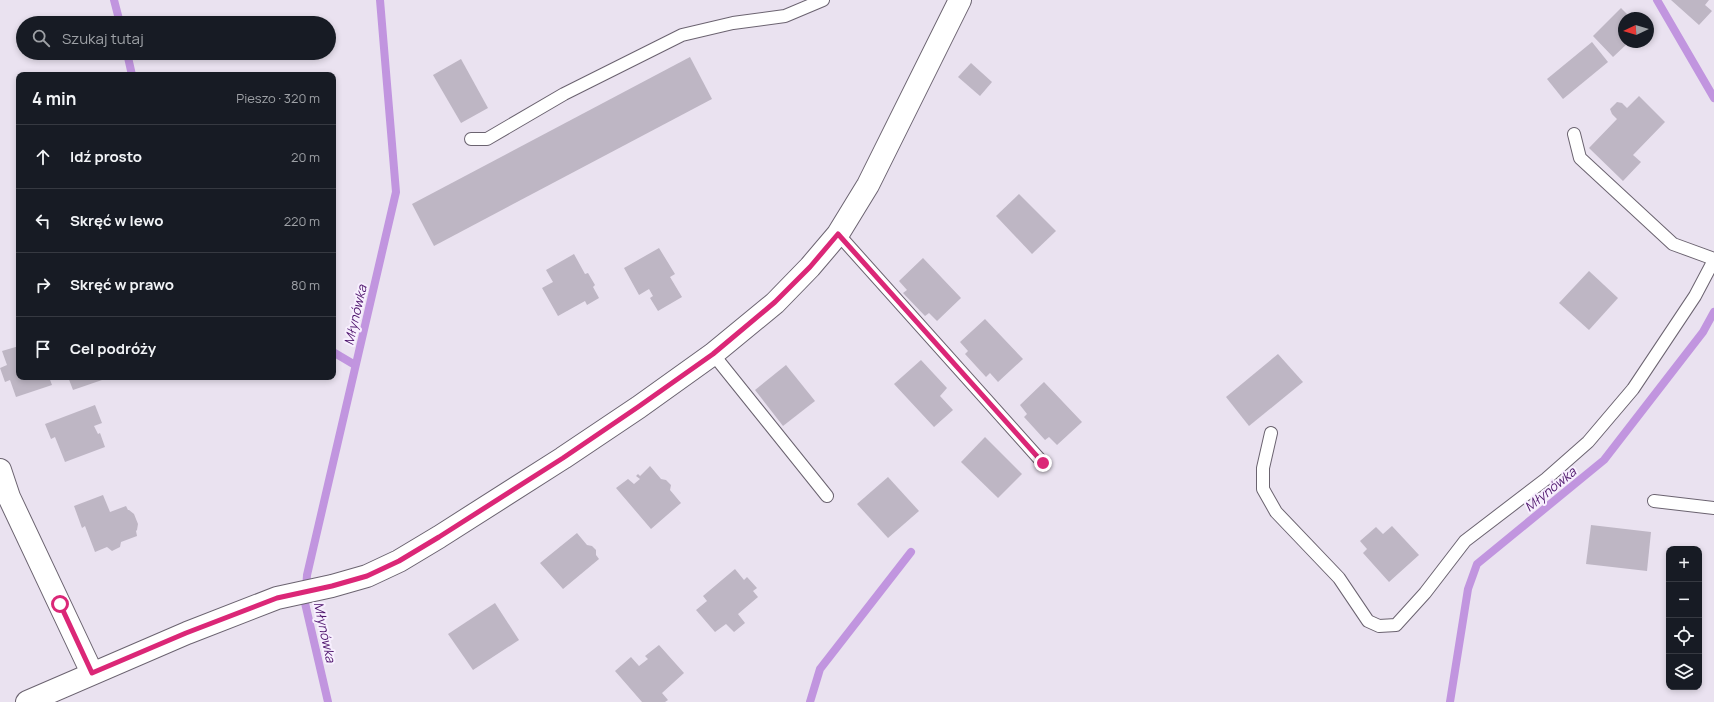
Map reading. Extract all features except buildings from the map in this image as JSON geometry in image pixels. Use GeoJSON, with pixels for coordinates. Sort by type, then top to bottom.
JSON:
{"type":"FeatureCollection","features":[{"type":"Feature","properties":{"kind":"street"},"geometry":{"type":"LineString","coordinates":[[27,702],[186,633],[277,598],[332,586],[367,576],[399,561],[569,454],[713,354],[775,302],[810,267],[838,234],[868,185],[960,0]]}},
{"type":"Feature","properties":{"kind":"street"},"geometry":{"type":"LineString","coordinates":[[0,470],[9,497],[92,673]]}},
{"type":"Feature","properties":{"kind":"lane"},"geometry":{"type":"LineString","coordinates":[[470,139],[487,139],[564,94],[682,35],[733,23],[785,16],[823,0]]}},
{"type":"Feature","properties":{"kind":"lane"},"geometry":{"type":"LineString","coordinates":[[1271,432],[1263,468],[1263,489],[1276,512],[1339,578],[1368,621],[1380,626],[1396,625],[1425,594],[1465,541],[1546,479],[1588,442],[1633,389],[1696,296],[1714,259],[1673,244],[1580,158],[1574,134]]}},
{"type":"Feature","properties":{"kind":"lane"},"geometry":{"type":"LineString","coordinates":[[838,234],[1043,463]]}},
{"type":"Feature","properties":{"kind":"lane"},"geometry":{"type":"LineString","coordinates":[[713,354],[827,496]]}},
{"type":"Feature","properties":{"kind":"lane"},"geometry":{"type":"LineString","coordinates":[[1654,501],[1714,508]]}},
{"type":"Feature","properties":{"kind":"waterway"},"geometry":{"type":"LineString","coordinates":[[114,0],[118,16]]}},
{"type":"Feature","properties":{"kind":"waterway","name":"Młynówka"},"geometry":{"type":"LineString","coordinates":[[328,702],[305,603],[307,575],[396,192],[380,0]]}},
{"type":"Feature","properties":{"kind":"waterway","name":"Młynówka"},"geometry":{"type":"LineString","coordinates":[[1657,0],[1714,98]]}},
{"type":"Feature","properties":{"kind":"waterway"},"geometry":{"type":"LineString","coordinates":[[129,60],[131,72]]}},
{"type":"Feature","properties":{"kind":"waterway","name":"Młynówka"},"geometry":{"type":"LineString","coordinates":[[1450,702],[1468,589],[1477,564],[1604,460],[1703,332],[1714,312]]}},
{"type":"Feature","properties":{"kind":"waterway"},"geometry":{"type":"LineString","coordinates":[[336,354],[355,365]]}},
{"type":"Feature","properties":{"kind":"waterway"},"geometry":{"type":"LineString","coordinates":[[810,702],[820,669],[911,552]]}},
{"type":"Feature","properties":{"kind":"route"},"geometry":{"type":"LineString","coordinates":[[60,604],[92,673],[186,633],[239,614],[277,598],[332,586],[367,576],[399,561],[563,458],[713,354],[775,302],[810,267],[838,234],[1043,463]]}}]}
